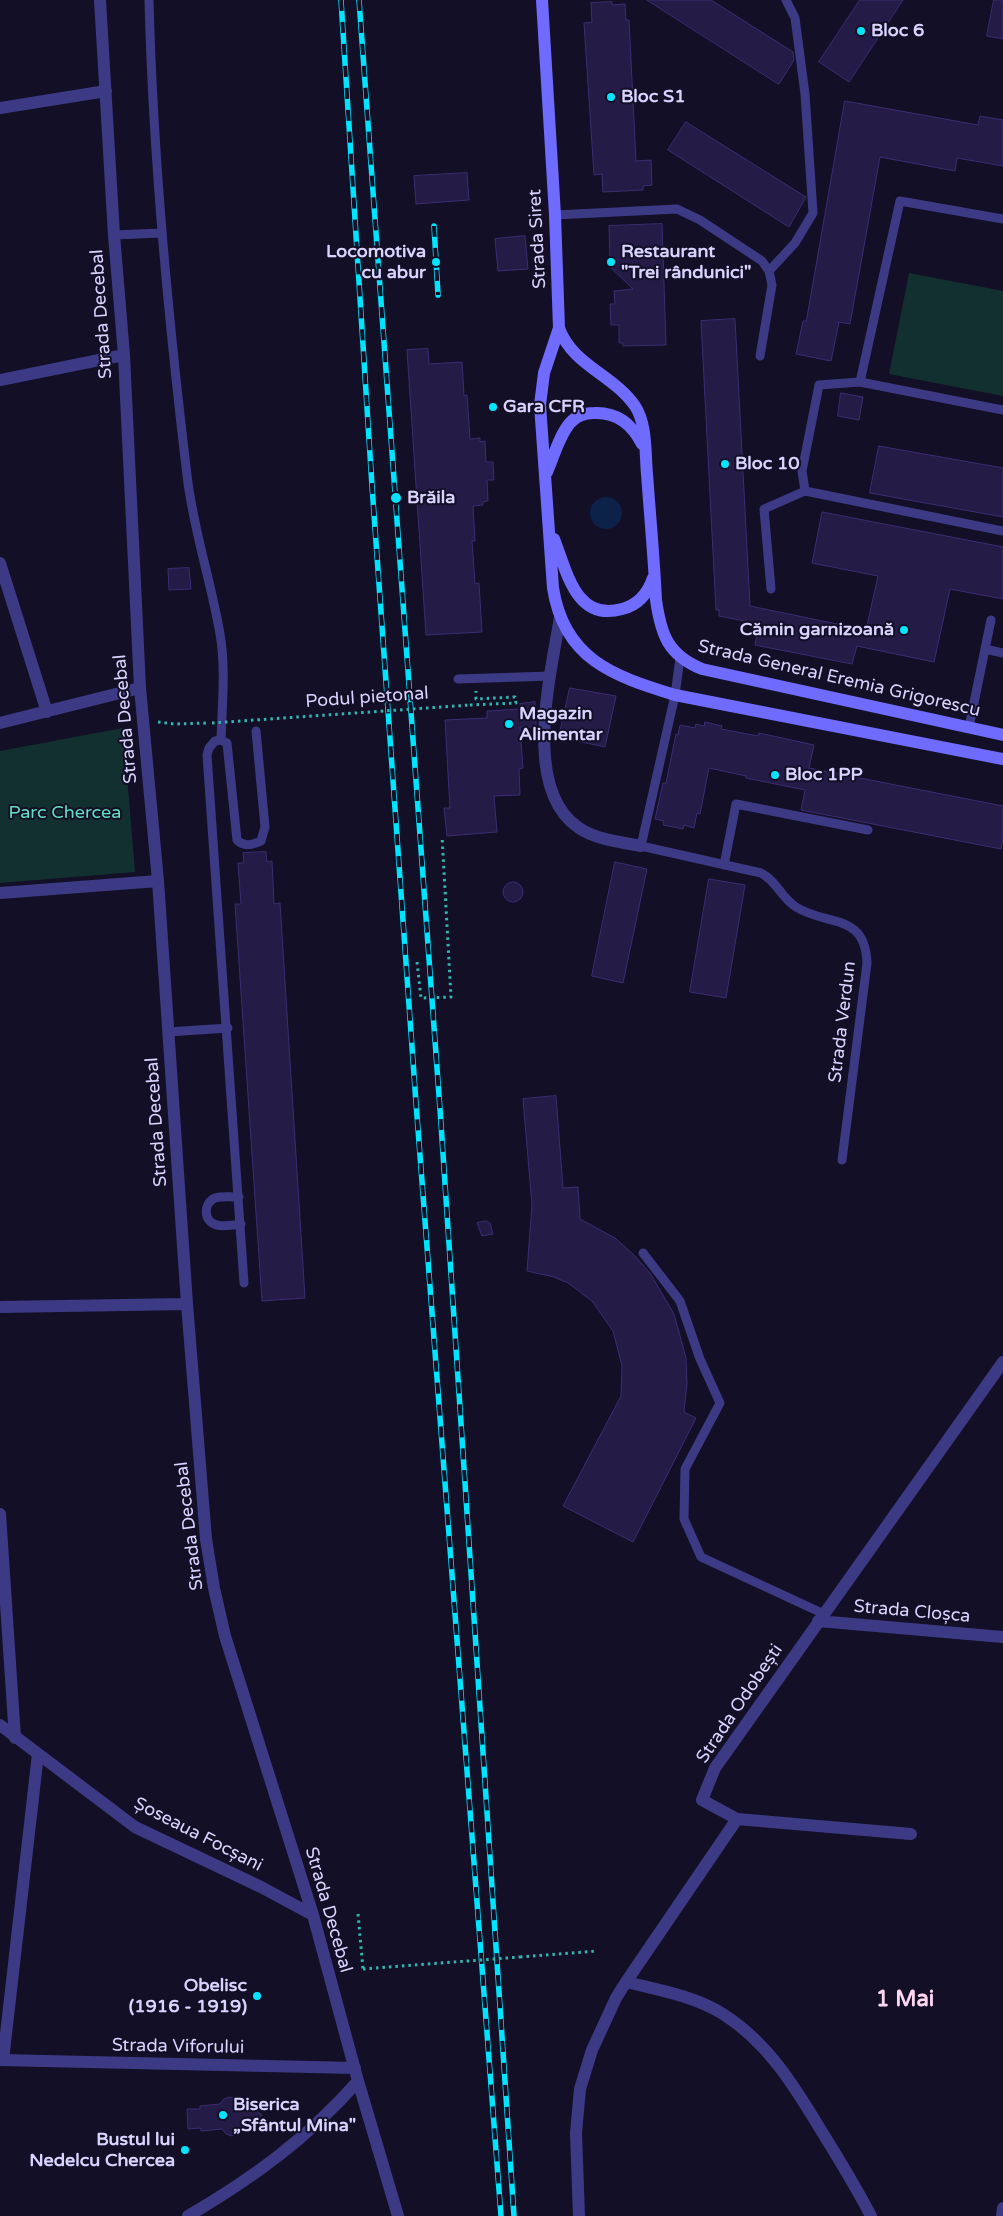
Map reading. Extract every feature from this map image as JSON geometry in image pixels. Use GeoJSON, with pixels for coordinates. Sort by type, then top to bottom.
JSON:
{"type":"FeatureCollection","features":[{"type":"Feature","properties":{"kind":"street","name":"Strada Decebal"},"geometry":{"type":"LineString","coordinates":[[100,0],[114,235],[124,355],[140,688],[158,881],[187,1304],[206,1539],[214,1588],[225,1636],[313,1915],[358,2081],[398,2216]]}},
{"type":"Feature","properties":{"kind":"street","name":"Strada Siret"},"geometry":{"type":"LineString","coordinates":[[542,0],[555,215],[559,328],[544,373],[540,405],[553,588],[565,630],[584,653],[623,677],[675,694]]}},
{"type":"Feature","properties":{"kind":"street"},"geometry":{"type":"LineString","coordinates":[[0,108],[106,91]]}},
{"type":"Feature","properties":{"kind":"street","name":"Strada General Eremia Grigorescu"},"geometry":{"type":"LineString","coordinates":[[559,328],[563,340],[572,351],[623,392],[636,408],[643,427],[656,600],[660,624],[670,645],[680,658],[702,669],[1003,735]]}},
{"type":"Feature","properties":{"kind":"street"},"geometry":{"type":"LineString","coordinates":[[0,380],[124,355]]}},
{"type":"Feature","properties":{"kind":"street","name":"Strada Siret"},"geometry":{"type":"LineString","coordinates":[[546,474],[571,421],[590,413],[612,414],[622,419],[636,433],[644,448]]}},
{"type":"Feature","properties":{"kind":"street","name":"Strada Siret"},"geometry":{"type":"LineString","coordinates":[[550,527],[575,592],[583,602],[598,610],[616,611],[635,603],[650,589],[655,573]]}},
{"type":"Feature","properties":{"kind":"street"},"geometry":{"type":"LineString","coordinates":[[0,563],[47,712]]}},
{"type":"Feature","properties":{"kind":"street"},"geometry":{"type":"LineString","coordinates":[[560,617],[544,730],[544,750],[550,783],[556,800],[573,824],[589,834],[641,846]]}},
{"type":"Feature","properties":{"kind":"street"},"geometry":{"type":"LineString","coordinates":[[0,723],[140,688]]}},
{"type":"Feature","properties":{"kind":"street"},"geometry":{"type":"LineString","coordinates":[[675,694],[1003,759]]}},
{"type":"Feature","properties":{"kind":"street"},"geometry":{"type":"LineString","coordinates":[[0,892],[158,881]]}},
{"type":"Feature","properties":{"kind":"street"},"geometry":{"type":"LineString","coordinates":[[0,1306],[187,1304]]}},
{"type":"Feature","properties":{"kind":"street","name":"Strada Odobești"},"geometry":{"type":"LineString","coordinates":[[737,1819],[702,1800],[715,1768],[1003,1362]]}},
{"type":"Feature","properties":{"kind":"street"},"geometry":{"type":"LineString","coordinates":[[0,1514],[15,1738]]}},
{"type":"Feature","properties":{"kind":"street","name":"Strada Cloșca"},"geometry":{"type":"LineString","coordinates":[[821,1618],[1003,1637]]}},
{"type":"Feature","properties":{"kind":"street","name":"Șoseaua Focșani"},"geometry":{"type":"LineString","coordinates":[[0,1724],[15,1738],[135,1828],[261,1887],[313,1915]]}},
{"type":"Feature","properties":{"kind":"street"},"geometry":{"type":"LineString","coordinates":[[1,2060],[38,1754]]}},
{"type":"Feature","properties":{"kind":"street"},"geometry":{"type":"LineString","coordinates":[[579,2216],[576,2133],[580,2089],[592,2050],[616,1998],[626,1982],[737,1819],[911,1834]]}},
{"type":"Feature","properties":{"kind":"street"},"geometry":{"type":"LineString","coordinates":[[626,1982],[680,1995],[703,2004],[723,2014],[759,2044],[780,2066],[797,2089],[847,2171],[871,2216]]}},
{"type":"Feature","properties":{"kind":"street","name":"Strada Viforului"},"geometry":{"type":"LineString","coordinates":[[1,2060],[355,2068]]}},
{"type":"Feature","properties":{"kind":"street"},"geometry":{"type":"LineString","coordinates":[[189,2216],[260,2172],[294,2145],[331,2112],[358,2081]]}},
{"type":"Feature","properties":{"kind":"street"},"geometry":{"type":"LineString","coordinates":[[1002,2216],[1003,2208]]}},
{"type":"Feature","properties":{"kind":"lane"},"geometry":{"type":"LineString","coordinates":[[148,0],[161,233],[189,494],[220,636],[222,661],[221,740]]}},
{"type":"Feature","properties":{"kind":"lane"},"geometry":{"type":"LineString","coordinates":[[769,271],[795,243],[813,213],[805,94],[795,18],[786,0]]}},
{"type":"Feature","properties":{"kind":"lane"},"geometry":{"type":"LineString","coordinates":[[860,382],[900,201],[1003,219]]}},
{"type":"Feature","properties":{"kind":"lane"},"geometry":{"type":"LineString","coordinates":[[555,215],[677,209],[700,220],[762,261],[769,271],[772,285],[760,356]]}},
{"type":"Feature","properties":{"kind":"lane"},"geometry":{"type":"LineString","coordinates":[[114,235],[161,233]]}},
{"type":"Feature","properties":{"kind":"lane"},"geometry":{"type":"LineString","coordinates":[[805,491],[802,471],[819,384],[860,382],[1003,410]]}},
{"type":"Feature","properties":{"kind":"lane"},"geometry":{"type":"LineString","coordinates":[[771,589],[764,509],[805,491],[1003,531]]}},
{"type":"Feature","properties":{"kind":"lane"},"geometry":{"type":"LineString","coordinates":[[969,727],[991,620]]}},
{"type":"Feature","properties":{"kind":"lane"},"geometry":{"type":"LineString","coordinates":[[985,649],[1003,653]]}},
{"type":"Feature","properties":{"kind":"lane"},"geometry":{"type":"LineString","coordinates":[[641,846],[675,694],[680,658]]}},
{"type":"Feature","properties":{"kind":"lane"},"geometry":{"type":"LineString","coordinates":[[458,680],[551,676]]}},
{"type":"Feature","properties":{"kind":"lane"},"geometry":{"type":"LineString","coordinates":[[244,1283],[228,1028],[207,755],[211,744],[215,740],[221,740],[227,744],[237,840],[247,845],[256,844],[261,841],[265,827],[256,731]]}},
{"type":"Feature","properties":{"kind":"lane"},"geometry":{"type":"LineString","coordinates":[[724,865],[736,804],[868,830]]}},
{"type":"Feature","properties":{"kind":"lane","name":"Strada Verdun"},"geometry":{"type":"LineString","coordinates":[[641,846],[749,870],[769,877],[795,906],[805,912],[845,923],[856,930],[867,948],[867,963],[842,1160]]}},
{"type":"Feature","properties":{"kind":"lane"},"geometry":{"type":"LineString","coordinates":[[168,1032],[228,1028]]}},
{"type":"Feature","properties":{"kind":"lane"},"geometry":{"type":"LineString","coordinates":[[239,1197],[214,1199],[207,1204],[206,1213],[214,1224],[241,1224]]}},
{"type":"Feature","properties":{"kind":"lane"},"geometry":{"type":"LineString","coordinates":[[643,1253],[680,1301],[700,1359],[720,1403],[685,1469],[684,1519],[701,1557],[821,1618]]}},
{"type":"Feature","properties":{"kind":"path","name":"Podul pietonal"},"geometry":{"type":"LineString","coordinates":[[174,724],[516,703],[515,696],[476,699]]}},
{"type":"Feature","properties":{"kind":"path"},"geometry":{"type":"LineString","coordinates":[[417,962],[421,998],[452,997],[442,836]]}},
{"type":"Feature","properties":{"kind":"path"},"geometry":{"type":"LineString","coordinates":[[358,1914],[363,1969],[596,1950]]}},
{"type":"Feature","properties":{"kind":"green space"},"geometry":{"type":"Polygon","coordinates":[[[909,273],[1003,291],[1003,396],[889,374],[909,273]]]}},
{"type":"Feature","properties":{"kind":"green space","name":"Parc Chercea"},"geometry":{"type":"Polygon","coordinates":[[[123,728],[135,872],[0,883],[0,751],[123,728]]]}},
{"type":"Feature","properties":{"kind":"water"},"geometry":{"type":"Polygon","coordinates":[[[606,497],[612,498],[617,502],[621,507],[621,519],[617,524],[612,528],[606,529],[600,528],[595,524],[591,519],[590,513],[591,507],[595,502],[600,498],[606,497]]]}},
{"type":"Feature","properties":{"kind":"building"},"geometry":{"type":"Polygon","coordinates":[[[647,0],[711,0],[793,52],[794,60],[779,84],[647,0]]]}},
{"type":"Feature","properties":{"kind":"building","name":"Bloc 6"},"geometry":{"type":"Polygon","coordinates":[[[860,0],[903,0],[849,82],[819,62],[860,0]]]}},
{"type":"Feature","properties":{"kind":"building"},"geometry":{"type":"Polygon","coordinates":[[[994,0],[1003,0],[1003,39],[987,36],[994,0]]]}},
{"type":"Feature","properties":{"kind":"building","name":"Bloc S1"},"geometry":{"type":"Polygon","coordinates":[[[612,2],[612,5],[625,4],[626,20],[629,20],[636,161],[651,160],[652,185],[643,186],[643,190],[603,192],[602,174],[594,175],[584,23],[592,22],[591,3],[612,2]]]}},
{"type":"Feature","properties":{"kind":"building"},"geometry":{"type":"Polygon","coordinates":[[[845,101],[978,125],[980,116],[1003,120],[1003,166],[957,158],[955,171],[880,157],[850,324],[839,322],[831,361],[796,354],[803,321],[806,321],[845,101]]]}},
{"type":"Feature","properties":{"kind":"building"},"geometry":{"type":"Polygon","coordinates":[[[686,122],[806,197],[789,227],[668,150],[686,122]]]}},
{"type":"Feature","properties":{"kind":"building"},"geometry":{"type":"Polygon","coordinates":[[[467,173],[469,200],[416,204],[414,176],[467,173]]]}},
{"type":"Feature","properties":{"kind":"building"},"geometry":{"type":"Polygon","coordinates":[[[662,224],[666,345],[623,346],[623,343],[619,343],[619,325],[611,325],[610,304],[615,304],[614,291],[633,289],[606,263],[610,259],[609,226],[662,224]]]}},
{"type":"Feature","properties":{"kind":"building"},"geometry":{"type":"Polygon","coordinates":[[[525,236],[528,269],[498,271],[495,239],[525,236]]]}},
{"type":"Feature","properties":{"kind":"building"},"geometry":{"type":"Polygon","coordinates":[[[735,319],[750,606],[866,630],[878,576],[812,563],[822,512],[1003,547],[1003,599],[950,589],[934,662],[857,646],[852,664],[755,645],[759,624],[719,616],[719,610],[716,610],[701,321],[735,319]]]}},
{"type":"Feature","properties":{"kind":"building"},"geometry":{"type":"Polygon","coordinates":[[[428,349],[429,364],[462,362],[464,396],[467,395],[470,439],[480,438],[480,442],[485,441],[486,462],[493,462],[494,480],[487,480],[488,501],[483,502],[483,505],[473,506],[475,541],[472,541],[475,584],[479,583],[482,632],[426,635],[407,350],[428,349]]]}},
{"type":"Feature","properties":{"kind":"building"},"geometry":{"type":"Polygon","coordinates":[[[841,393],[863,397],[859,420],[838,416],[841,393]]]}},
{"type":"Feature","properties":{"kind":"building"},"geometry":{"type":"Polygon","coordinates":[[[879,446],[1003,468],[1003,517],[870,493],[879,446]]]}},
{"type":"Feature","properties":{"kind":"building"},"geometry":{"type":"Polygon","coordinates":[[[189,568],[191,589],[169,590],[168,569],[189,568]]]}},
{"type":"Feature","properties":{"kind":"building"},"geometry":{"type":"Polygon","coordinates":[[[570,688],[616,696],[605,747],[559,737],[570,688]]]}},
{"type":"Feature","properties":{"kind":"building"},"geometry":{"type":"Polygon","coordinates":[[[535,702],[536,727],[520,727],[523,768],[519,769],[520,795],[494,796],[497,832],[447,836],[444,808],[450,808],[445,720],[487,718],[487,711],[521,709],[520,704],[535,702]]]}},
{"type":"Feature","properties":{"kind":"building"},"geometry":{"type":"Polygon","coordinates":[[[705,722],[722,726],[721,729],[758,736],[759,733],[814,745],[809,768],[1003,806],[1001,849],[801,810],[805,790],[709,768],[700,814],[697,813],[694,828],[684,825],[683,829],[663,825],[664,821],[655,819],[663,783],[666,783],[676,734],[678,735],[680,725],[695,728],[696,724],[704,726],[705,722]]]}},
{"type":"Feature","properties":{"kind":"building"},"geometry":{"type":"Polygon","coordinates":[[[266,852],[267,862],[272,861],[274,904],[280,903],[305,1298],[262,1301],[235,904],[241,904],[238,863],[244,863],[243,853],[266,852]]]}},
{"type":"Feature","properties":{"kind":"building"},"geometry":{"type":"Polygon","coordinates":[[[615,862],[647,869],[623,983],[592,976],[615,862]]]}},
{"type":"Feature","properties":{"kind":"building"},"geometry":{"type":"Polygon","coordinates":[[[709,879],[745,885],[726,998],[690,992],[709,879]]]}},
{"type":"Feature","properties":{"kind":"building"},"geometry":{"type":"Polygon","coordinates":[[[513,882],[520,885],[523,892],[520,899],[513,902],[506,899],[503,892],[506,885],[513,882]]]}},
{"type":"Feature","properties":{"kind":"building"},"geometry":{"type":"Polygon","coordinates":[[[556,1096],[563,1188],[578,1187],[580,1219],[615,1238],[650,1273],[674,1314],[686,1358],[687,1383],[684,1412],[696,1418],[633,1542],[563,1506],[621,1396],[622,1366],[613,1331],[592,1301],[568,1283],[554,1277],[527,1271],[532,1205],[523,1099],[556,1096]]]}},
{"type":"Feature","properties":{"kind":"building"},"geometry":{"type":"Polygon","coordinates":[[[486,1221],[490,1223],[493,1234],[482,1236],[477,1223],[486,1221]]]}},
{"type":"Feature","properties":{"kind":"building","name":"Biserica „Sfântul Mina\""},"geometry":{"type":"Polygon","coordinates":[[[230,2097],[237,2099],[245,2107],[253,2108],[262,2115],[254,2122],[246,2123],[239,2133],[232,2136],[226,2134],[222,2129],[201,2131],[201,2128],[188,2129],[187,2109],[200,2109],[200,2106],[220,2104],[224,2099],[230,2097]]]}},
{"type":"Feature","properties":{"kind":"railway"},"geometry":{"type":"LineString","coordinates":[[341,0],[372,486],[416,1103],[501,2216]]}},
{"type":"Feature","properties":{"kind":"railway"},"geometry":{"type":"LineString","coordinates":[[359,0],[440,1109],[514,2216]]}},
{"type":"Feature","properties":{"kind":"railway"},"geometry":{"type":"LineString","coordinates":[[434,226],[438,295]]}},
{"type":"Feature","properties":{"kind":"place","name":"Bloc 6"},"geometry":{"type":"Point","coordinates":[861,31]}},
{"type":"Feature","properties":{"kind":"place","name":"Bloc S1"},"geometry":{"type":"Point","coordinates":[611,97]}},
{"type":"Feature","properties":{"kind":"place","name":"Locomotiva cu abur"},"geometry":{"type":"Point","coordinates":[436,262]}},
{"type":"Feature","properties":{"kind":"place","name":"Restaurant \"Trei rândunici\""},"geometry":{"type":"Point","coordinates":[611,262]}},
{"type":"Feature","properties":{"kind":"place","name":"Gara CFR"},"geometry":{"type":"Point","coordinates":[493,407]}},
{"type":"Feature","properties":{"kind":"place","name":"Bloc 10"},"geometry":{"type":"Point","coordinates":[725,464]}},
{"type":"Feature","properties":{"kind":"place","name":"Brăila"},"geometry":{"type":"Point","coordinates":[396,498]}},
{"type":"Feature","properties":{"kind":"place","name":"Cămin garnizoană"},"geometry":{"type":"Point","coordinates":[904,630]}},
{"type":"Feature","properties":{"kind":"place","name":"Magazin Alimentar"},"geometry":{"type":"Point","coordinates":[509,724]}},
{"type":"Feature","properties":{"kind":"place","name":"Bloc 1PP"},"geometry":{"type":"Point","coordinates":[775,775]}},
{"type":"Feature","properties":{"kind":"place","name":"Obelisc (1916 - 1919)"},"geometry":{"type":"Point","coordinates":[257,1996]}},
{"type":"Feature","properties":{"kind":"place","name":"Biserica „Sfântul Mina\""},"geometry":{"type":"Point","coordinates":[223,2115]}},
{"type":"Feature","properties":{"kind":"place","name":"Bustul lui Nedelcu Chercea"},"geometry":{"type":"Point","coordinates":[185,2150]}},
{"type":"Feature","properties":{"kind":"district","name":"1 Mai"},"geometry":{"type":"Point","coordinates":[905,2000]}}]}
